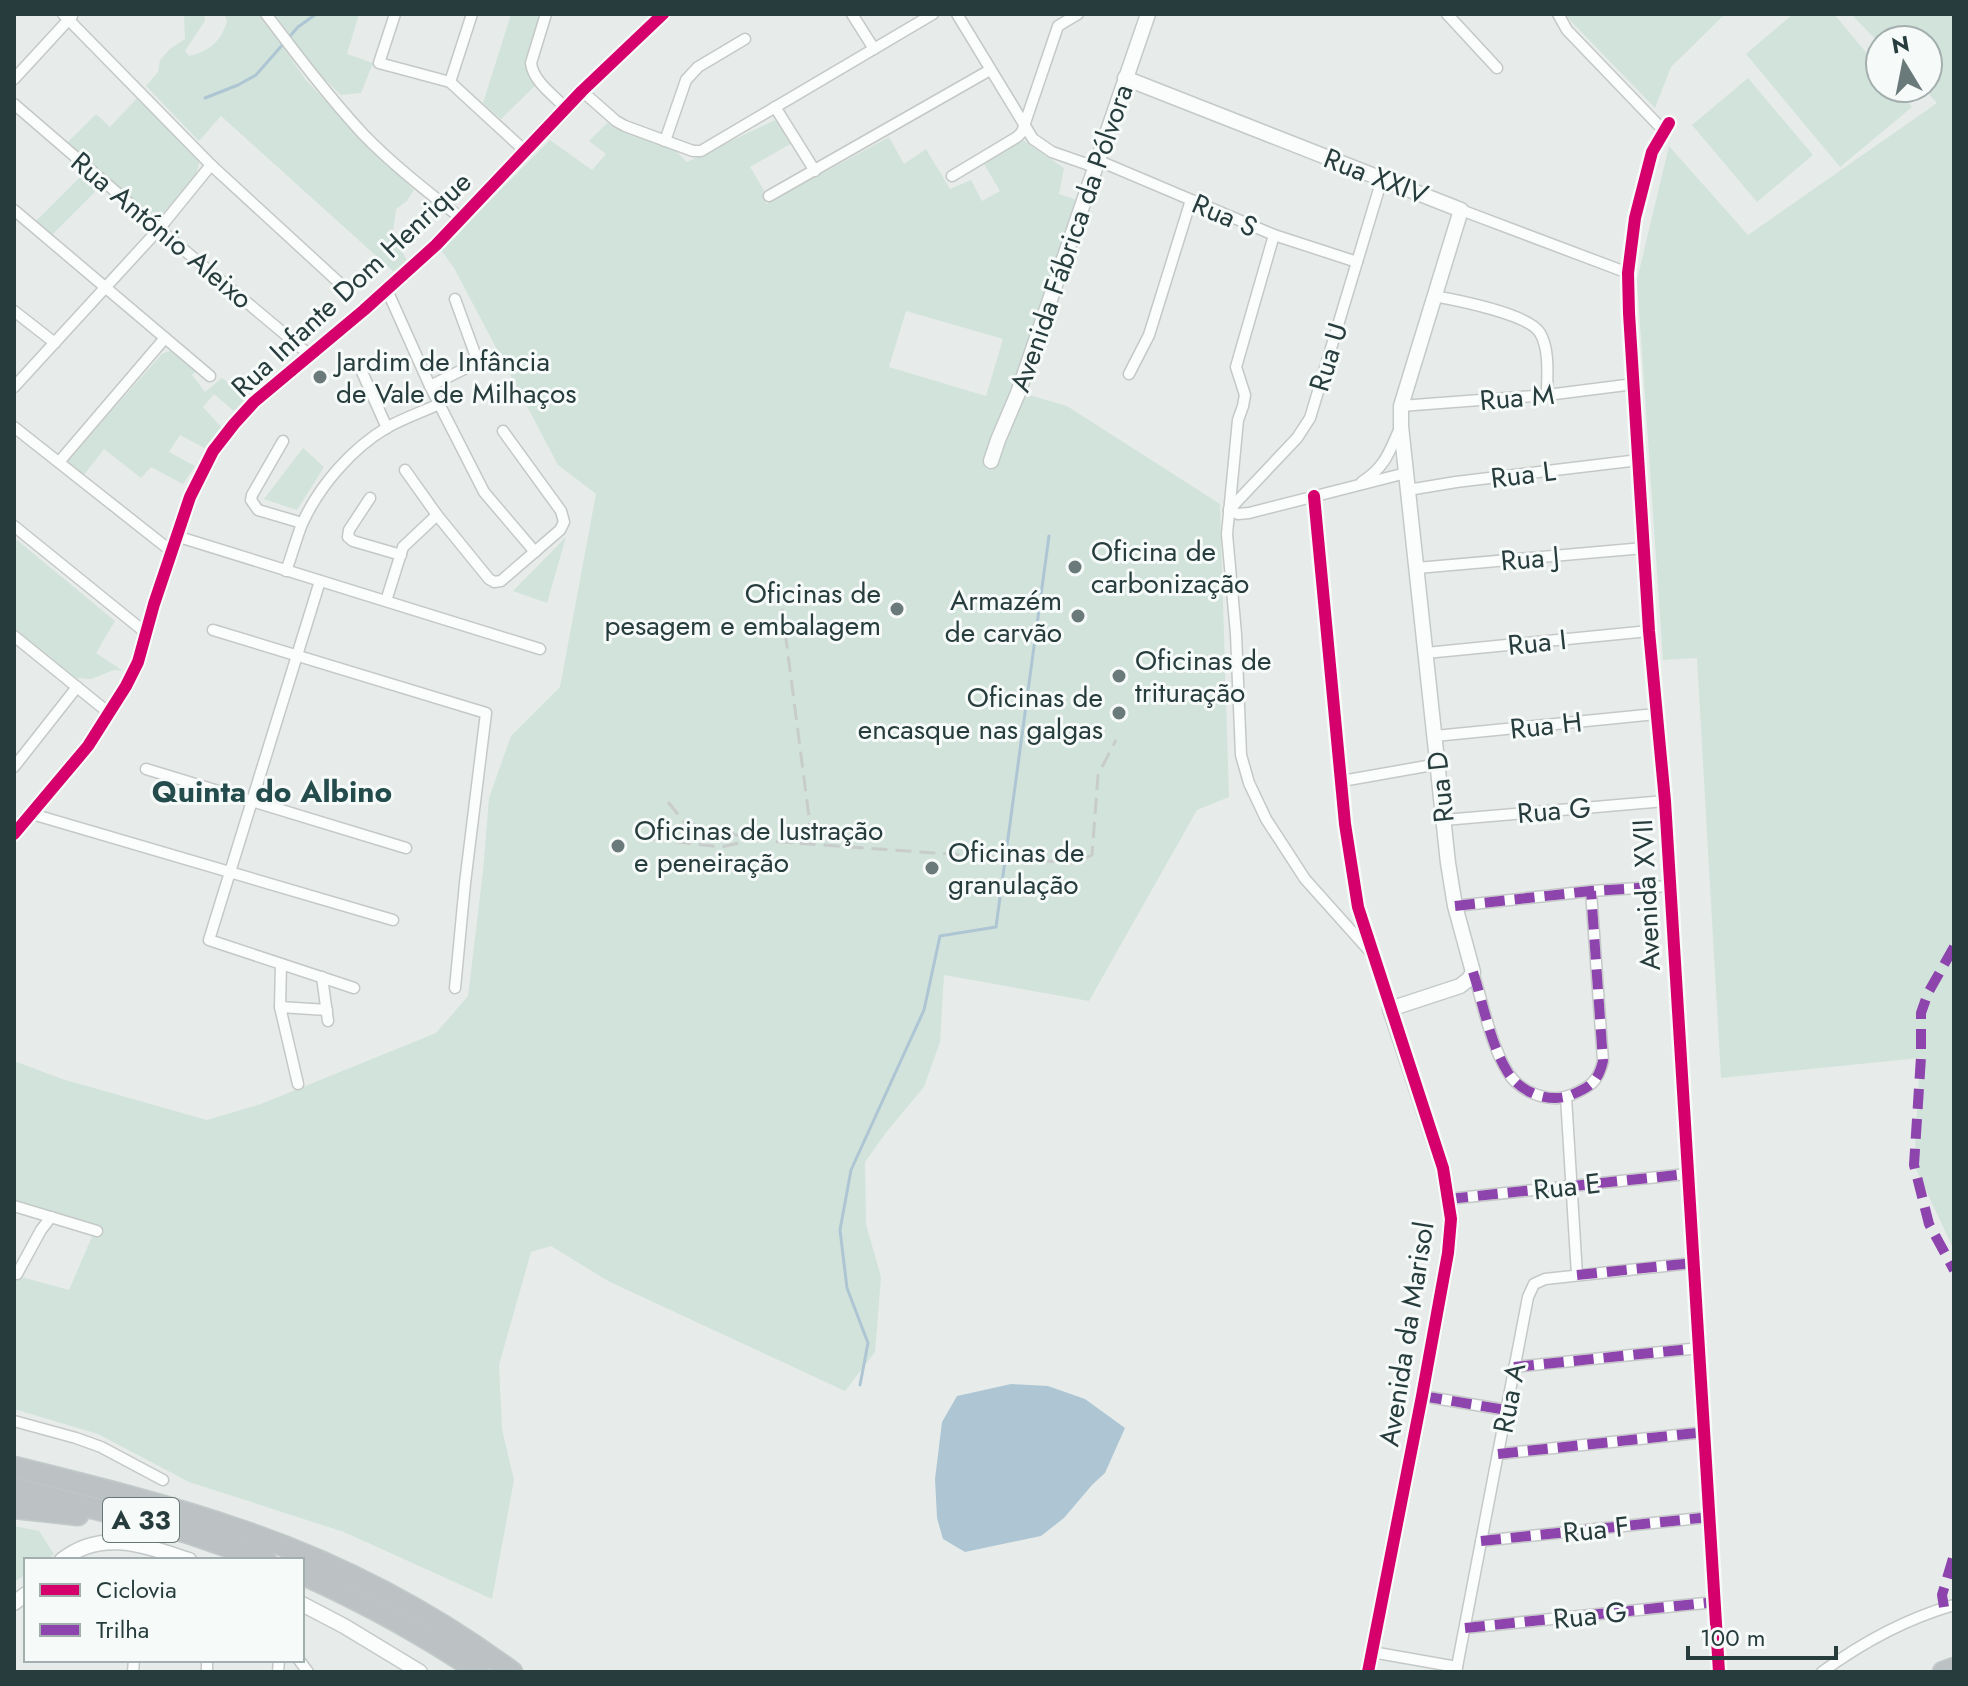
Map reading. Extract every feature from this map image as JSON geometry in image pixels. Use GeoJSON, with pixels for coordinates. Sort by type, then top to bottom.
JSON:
{"type":"FeatureCollection","features":[{"type":"Feature","properties":{"kind":"highway","name":"A 33"},"geometry":{"type":"LineString","coordinates":[[14,1466],[213,1520],[285,1546],[323,1562],[429,1617],[512,1672]]}},
{"type":"Feature","properties":{"kind":"highway","name":"A 33"},"geometry":{"type":"LineString","coordinates":[[14,1488],[185,1532],[260,1558]]}},
{"type":"Feature","properties":{"kind":"highway"},"geometry":{"type":"LineString","coordinates":[[14,1508],[74,1514],[120,1523],[237,1558]]}},
{"type":"Feature","properties":{"kind":"highway"},"geometry":{"type":"LineString","coordinates":[[304,1575],[413,1630],[475,1670]]}},
{"type":"Feature","properties":{"kind":"highway"},"geometry":{"type":"LineString","coordinates":[[304,1584],[374,1616],[475,1670]]}},
{"type":"Feature","properties":{"kind":"highway"},"geometry":{"type":"LineString","coordinates":[[1943,1672],[1954,1668]]}},
{"type":"Feature","properties":{"kind":"street"},"geometry":{"type":"LineString","coordinates":[[266,14],[309,72],[365,136],[462,219]]}},
{"type":"Feature","properties":{"kind":"street"},"geometry":{"type":"LineString","coordinates":[[395,14],[379,63],[450,82],[525,151]]}},
{"type":"Feature","properties":{"kind":"street"},"geometry":{"type":"LineString","coordinates":[[450,82],[472,14]]}},
{"type":"Feature","properties":{"kind":"street"},"geometry":{"type":"LineString","coordinates":[[546,14],[531,69],[566,108]]}},
{"type":"Feature","properties":{"kind":"street","name":"Rua Infante Dom Henrique"},"geometry":{"type":"LineString","coordinates":[[14,834],[88,746],[138,662],[176,536],[190,497],[213,451],[254,402],[311,356],[436,245],[582,91],[663,14]]}},
{"type":"Feature","properties":{"kind":"street"},"geometry":{"type":"LineString","coordinates":[[852,14],[874,49]]}},
{"type":"Feature","properties":{"kind":"street"},"geometry":{"type":"LineString","coordinates":[[582,91],[616,121],[693,151],[701,151],[933,14]]}},
{"type":"Feature","properties":{"kind":"street"},"geometry":{"type":"LineString","coordinates":[[957,14],[1024,128]]}},
{"type":"Feature","properties":{"kind":"street"},"geometry":{"type":"LineString","coordinates":[[952,176],[1017,137],[1024,128],[1058,26],[1078,14]]}},
{"type":"Feature","properties":{"kind":"street","name":"Avenida Fábrica da Pólvora"},"geometry":{"type":"LineString","coordinates":[[991,461],[1018,393],[1148,14]]}},
{"type":"Feature","properties":{"kind":"street"},"geometry":{"type":"LineString","coordinates":[[1447,14],[1497,68]]}},
{"type":"Feature","properties":{"kind":"street","name":"Avenida XVII"},"geometry":{"type":"LineString","coordinates":[[1558,14],[1567,30],[1667,127],[1652,152],[1635,218],[1628,273],[1649,631],[1665,801],[1719,1672]]}},
{"type":"Feature","properties":{"kind":"street"},"geometry":{"type":"LineString","coordinates":[[14,79],[68,16],[211,165],[346,289]]}},
{"type":"Feature","properties":{"kind":"street"},"geometry":{"type":"LineString","coordinates":[[665,141],[686,80],[698,67],[745,39]]}},
{"type":"Feature","properties":{"kind":"street"},"geometry":{"type":"LineString","coordinates":[[769,196],[990,70]]}},
{"type":"Feature","properties":{"kind":"street","name":"Rua XXIV"},"geometry":{"type":"LineString","coordinates":[[1125,78],[1628,273]]}},
{"type":"Feature","properties":{"kind":"street","name":"Rua António Aleixo"},"geometry":{"type":"LineString","coordinates":[[14,104],[311,356]]}},
{"type":"Feature","properties":{"kind":"street"},"geometry":{"type":"LineString","coordinates":[[775,107],[815,171]]}},
{"type":"Feature","properties":{"kind":"street","name":"Rua S"},"geometry":{"type":"LineString","coordinates":[[1024,128],[1033,139],[1052,152],[1096,163],[1274,235],[1357,262]]}},
{"type":"Feature","properties":{"kind":"street"},"geometry":{"type":"LineString","coordinates":[[14,387],[159,229],[211,165]]}},
{"type":"Feature","properties":{"kind":"street","name":"Rua U"},"geometry":{"type":"LineString","coordinates":[[1229,510],[1297,438],[1310,418],[1382,179]]}},
{"type":"Feature","properties":{"kind":"street"},"geometry":{"type":"LineString","coordinates":[[1129,374],[1149,335],[1191,200]]}},
{"type":"Feature","properties":{"kind":"street"},"geometry":{"type":"LineString","coordinates":[[14,210],[210,376]]}},
{"type":"Feature","properties":{"kind":"street","name":"Rua D"},"geometry":{"type":"LineString","coordinates":[[1461,210],[1401,406],[1448,863],[1455,906],[1473,972],[1497,1051],[1508,1075],[1526,1091],[1545,1098],[1566,1097]]}},
{"type":"Feature","properties":{"kind":"street"},"geometry":{"type":"LineString","coordinates":[[1274,235],[1236,367],[1245,395],[1238,420],[1227,534],[1236,634],[1241,755],[1249,783],[1266,819],[1305,879],[1373,955]]}},
{"type":"Feature","properties":{"kind":"street"},"geometry":{"type":"LineString","coordinates":[[387,290],[430,386],[484,492],[535,552]]}},
{"type":"Feature","properties":{"kind":"street"},"geometry":{"type":"LineString","coordinates":[[1434,296],[1480,305],[1531,324],[1540,332],[1545,348],[1547,395]]}},
{"type":"Feature","properties":{"kind":"street"},"geometry":{"type":"LineString","coordinates":[[430,386],[478,362],[455,299]]}},
{"type":"Feature","properties":{"kind":"street"},"geometry":{"type":"LineString","coordinates":[[14,311],[55,343]]}},
{"type":"Feature","properties":{"kind":"street"},"geometry":{"type":"LineString","coordinates":[[59,462],[165,338]]}},
{"type":"Feature","properties":{"kind":"street"},"geometry":{"type":"LineString","coordinates":[[362,372],[387,428]]}},
{"type":"Feature","properties":{"kind":"street","name":"Rua M"},"geometry":{"type":"LineString","coordinates":[[1401,406],[1547,395],[1634,384]]}},
{"type":"Feature","properties":{"kind":"street"},"geometry":{"type":"LineString","coordinates":[[286,571],[302,523],[321,491],[346,461],[387,428],[439,404]]}},
{"type":"Feature","properties":{"kind":"street"},"geometry":{"type":"LineString","coordinates":[[1357,485],[1372,476],[1387,460],[1401,426]]}},
{"type":"Feature","properties":{"kind":"street"},"geometry":{"type":"LineString","coordinates":[[14,427],[171,551]]}},
{"type":"Feature","properties":{"kind":"street"},"geometry":{"type":"LineString","coordinates":[[405,470],[491,581],[499,582],[560,530],[564,519],[503,431]]}},
{"type":"Feature","properties":{"kind":"street"},"geometry":{"type":"LineString","coordinates":[[283,441],[251,500],[258,510],[302,523]]}},
{"type":"Feature","properties":{"kind":"street","name":"Rua L"},"geometry":{"type":"LineString","coordinates":[[1408,490],[1639,460]]}},
{"type":"Feature","properties":{"kind":"street"},"geometry":{"type":"LineString","coordinates":[[1229,510],[1238,514],[1249,513],[1406,473]]}},
{"type":"Feature","properties":{"kind":"street"},"geometry":{"type":"LineString","coordinates":[[1314,496],[1345,824],[1358,907],[1390,1009],[1460,986],[1473,972]]}},
{"type":"Feature","properties":{"kind":"street"},"geometry":{"type":"LineString","coordinates":[[370,498],[349,530],[348,537],[401,555]]}},
{"type":"Feature","properties":{"kind":"street"},"geometry":{"type":"LineString","coordinates":[[386,601],[403,547],[437,515]]}},
{"type":"Feature","properties":{"kind":"street"},"geometry":{"type":"LineString","coordinates":[[14,526],[146,633]]}},
{"type":"Feature","properties":{"kind":"street"},"geometry":{"type":"LineString","coordinates":[[176,536],[540,649]]}},
{"type":"Feature","properties":{"kind":"street","name":"Rua J"},"geometry":{"type":"LineString","coordinates":[[1417,568],[1644,548]]}},
{"type":"Feature","properties":{"kind":"street"},"geometry":{"type":"LineString","coordinates":[[320,581],[209,940],[354,988]]}},
{"type":"Feature","properties":{"kind":"street"},"geometry":{"type":"LineString","coordinates":[[213,630],[486,713],[455,988]]}},
{"type":"Feature","properties":{"kind":"street","name":"Rua I"},"geometry":{"type":"LineString","coordinates":[[1426,653],[1649,631]]}},
{"type":"Feature","properties":{"kind":"street"},"geometry":{"type":"LineString","coordinates":[[14,636],[109,713]]}},
{"type":"Feature","properties":{"kind":"street"},"geometry":{"type":"LineString","coordinates":[[14,767],[77,687]]}},
{"type":"Feature","properties":{"kind":"street","name":"Rua H"},"geometry":{"type":"LineString","coordinates":[[1435,736],[1656,714]]}},
{"type":"Feature","properties":{"kind":"street"},"geometry":{"type":"LineString","coordinates":[[1342,781],[1438,764]]}},
{"type":"Feature","properties":{"kind":"street"},"geometry":{"type":"LineString","coordinates":[[146,769],[406,848]]}},
{"type":"Feature","properties":{"kind":"street","name":"Rua G"},"geometry":{"type":"LineString","coordinates":[[1444,820],[1665,801]]}},
{"type":"Feature","properties":{"kind":"street"},"geometry":{"type":"LineString","coordinates":[[32,814],[393,920]]}},
{"type":"Feature","properties":{"kind":"street"},"geometry":{"type":"LineString","coordinates":[[1455,906],[1670,886]]}},
{"type":"Feature","properties":{"kind":"street"},"geometry":{"type":"LineString","coordinates":[[1577,1275],[1566,1097],[1588,1088],[1600,1075],[1603,1061],[1591,891]]}},
{"type":"Feature","properties":{"kind":"street"},"geometry":{"type":"LineString","coordinates":[[281,964],[280,1007],[298,1084]]}},
{"type":"Feature","properties":{"kind":"street"},"geometry":{"type":"LineString","coordinates":[[280,1007],[328,1015],[322,977]]}},
{"type":"Feature","properties":{"kind":"street","name":"Avenida da Marisol"},"geometry":{"type":"LineString","coordinates":[[1368,1672],[1422,1396],[1448,1253],[1451,1219],[1443,1168],[1390,1009]]}},
{"type":"Feature","properties":{"kind":"street","name":"Rua E"},"geometry":{"type":"LineString","coordinates":[[1448,1199],[1687,1174]]}},
{"type":"Feature","properties":{"kind":"street"},"geometry":{"type":"LineString","coordinates":[[14,1206],[97,1231]]}},
{"type":"Feature","properties":{"kind":"street"},"geometry":{"type":"LineString","coordinates":[[14,1274],[17,1274],[51,1217]]}},
{"type":"Feature","properties":{"kind":"street","name":"Rua A"},"geometry":{"type":"LineString","coordinates":[[1457,1670],[1514,1367],[1528,1297],[1534,1284],[1545,1279],[1693,1263]]}},
{"type":"Feature","properties":{"kind":"street"},"geometry":{"type":"LineString","coordinates":[[1514,1367],[1700,1348]]}},
{"type":"Feature","properties":{"kind":"street"},"geometry":{"type":"LineString","coordinates":[[1422,1396],[1506,1410]]}},
{"type":"Feature","properties":{"kind":"street"},"geometry":{"type":"LineString","coordinates":[[14,1421],[101,1447],[163,1480]]}},
{"type":"Feature","properties":{"kind":"street"},"geometry":{"type":"LineString","coordinates":[[1498,1454],[1706,1432]]}},
{"type":"Feature","properties":{"kind":"street","name":"Rua F"},"geometry":{"type":"LineString","coordinates":[[1481,1541],[1710,1517]]}},
{"type":"Feature","properties":{"kind":"street"},"geometry":{"type":"LineString","coordinates":[[66,1558],[85,1547],[121,1542],[182,1558]]}},
{"type":"Feature","properties":{"kind":"street","name":"Rua G"},"geometry":{"type":"LineString","coordinates":[[1465,1628],[1715,1602]]}},
{"type":"Feature","properties":{"kind":"street"},"geometry":{"type":"LineString","coordinates":[[304,1605],[420,1672]]}},
{"type":"Feature","properties":{"kind":"street"},"geometry":{"type":"LineString","coordinates":[[1822,1672],[1851,1651],[1910,1619],[1954,1605]]}},
{"type":"Feature","properties":{"kind":"street"},"geometry":{"type":"LineString","coordinates":[[1372,1652],[1457,1670]]}},
{"type":"Feature","properties":{"kind":"shaded area"},"geometry":{"type":"Polygon","coordinates":[[[184,14],[204,14],[205,21],[185,51],[189,56],[218,40],[227,21],[224,14],[258,14],[305,79],[414,190],[407,201],[396,209],[393,232],[407,261],[395,273],[221,116],[199,141],[146,86],[158,72],[160,60],[185,39],[184,14]]]}},
{"type":"Feature","properties":{"kind":"shaded area"},"geometry":{"type":"Polygon","coordinates":[[[275,14],[359,14],[347,54],[373,63],[361,93],[341,95],[314,69],[275,14]]]}},
{"type":"Feature","properties":{"kind":"shaded area"},"geometry":{"type":"Polygon","coordinates":[[[511,14],[542,14],[527,65],[527,73],[536,85],[501,119],[483,103],[511,14]]]}},
{"type":"Feature","properties":{"kind":"shaded area"},"geometry":{"type":"Polygon","coordinates":[[[1564,14],[1725,14],[1671,67],[1655,108],[1564,14]]]}},
{"type":"Feature","properties":{"kind":"shaded area"},"geometry":{"type":"Polygon","coordinates":[[[1793,14],[1834,14],[1864,50],[1864,104],[1909,104],[1912,107],[1840,167],[1746,54],[1793,14]]]}},
{"type":"Feature","properties":{"kind":"shaded area"},"geometry":{"type":"Polygon","coordinates":[[[1851,14],[1954,14],[1954,1250],[1914,1165],[1920,1058],[1721,1078],[1697,658],[1663,660],[1637,280],[1669,146],[1748,235],[1936,104],[1944,104],[1944,24],[1864,24],[1864,27],[1851,14]]]}},
{"type":"Feature","properties":{"kind":"shaded area"},"geometry":{"type":"Polygon","coordinates":[[[1748,78],[1813,155],[1757,202],[1692,125],[1748,78]]]}},
{"type":"Feature","properties":{"kind":"shaded area"},"geometry":{"type":"Polygon","coordinates":[[[139,96],[199,158],[196,175],[161,215],[154,216],[67,143],[96,114],[110,127],[139,96]]]}},
{"type":"Feature","properties":{"kind":"shaded area"},"geometry":{"type":"Polygon","coordinates":[[[775,120],[792,143],[750,167],[765,192],[766,204],[889,137],[904,164],[926,149],[950,189],[971,180],[982,201],[1000,191],[984,164],[1023,140],[1064,168],[1059,194],[1077,200],[1012,390],[1067,406],[1220,504],[1229,797],[1197,810],[1089,1001],[944,975],[940,1042],[924,1087],[865,1162],[866,1224],[881,1277],[875,1352],[845,1391],[608,1281],[551,1246],[531,1252],[499,1365],[502,1429],[514,1480],[492,1599],[344,1532],[189,1482],[98,1434],[14,1409],[14,1275],[69,1290],[93,1234],[14,1207],[14,1061],[62,1079],[207,1120],[261,1104],[436,1033],[468,996],[489,798],[511,736],[560,687],[596,494],[558,465],[454,268],[441,250],[550,140],[592,170],[606,154],[589,141],[607,123],[675,150],[687,162],[775,120]],[[906,311],[889,367],[986,396],[1003,339],[906,311]]]}},
{"type":"Feature","properties":{"kind":"shaded area"},"geometry":{"type":"Polygon","coordinates":[[[84,173],[100,187],[51,236],[34,223],[84,173]]]}},
{"type":"Feature","properties":{"kind":"shaded area"},"geometry":{"type":"Polygon","coordinates":[[[174,351],[196,371],[192,375],[205,392],[222,378],[247,398],[235,412],[214,394],[203,407],[221,427],[206,449],[180,435],[169,452],[195,466],[183,484],[151,467],[141,478],[104,449],[83,476],[68,466],[66,462],[162,354],[174,351]]]}},
{"type":"Feature","properties":{"kind":"shaded area"},"geometry":{"type":"Polygon","coordinates":[[[303,448],[324,467],[297,510],[264,499],[303,448]]]}},
{"type":"Feature","properties":{"kind":"shaded area"},"geometry":{"type":"Polygon","coordinates":[[[566,537],[547,603],[513,591],[566,537]]]}},
{"type":"Feature","properties":{"kind":"shaded area"},"geometry":{"type":"Polygon","coordinates":[[[17,540],[115,621],[96,653],[123,671],[114,670],[91,679],[76,678],[14,628],[14,545],[17,540]]]}},
{"type":"Feature","properties":{"kind":"shaded area"},"geometry":{"type":"Polygon","coordinates":[[[14,1526],[39,1531],[54,1554],[49,1558],[24,1558],[24,1575],[14,1582],[14,1526]]]}},
{"type":"Feature","properties":{"kind":"water"},"geometry":{"type":"Polygon","coordinates":[[[1011,1384],[1048,1386],[1085,1399],[1125,1428],[1105,1473],[1064,1518],[1041,1536],[965,1552],[943,1539],[937,1518],[935,1479],[942,1422],[957,1396],[1011,1384]]]}},
{"type":"Feature","properties":{"kind":"waterway"},"geometry":{"type":"LineString","coordinates":[[205,98],[256,75],[298,27],[316,14]]}},
{"type":"Feature","properties":{"kind":"waterway"},"geometry":{"type":"LineString","coordinates":[[860,1385],[868,1343],[847,1288],[840,1230],[851,1170],[924,1010],[940,936],[996,927],[1049,536]]}},
{"type":"Feature","properties":{"kind":"railway"},"geometry":{"type":"LineString","coordinates":[[779,585],[809,817],[807,837],[791,843]]}},
{"type":"Feature","properties":{"kind":"railway"},"geometry":{"type":"LineString","coordinates":[[668,802],[685,823],[753,840],[1075,863],[1092,855],[1098,775],[1116,740]]}},
{"type":"Feature","properties":{"kind":"railway"},"geometry":{"type":"LineString","coordinates":[[651,839],[721,847],[753,840]]}},
{"type":"Feature","properties":{"kind":"marked path"},"geometry":{"type":"LineString","coordinates":[[1455,906],[1670,886]]}},
{"type":"Feature","properties":{"kind":"marked path"},"geometry":{"type":"LineString","coordinates":[[1473,972],[1496,1048],[1507,1071],[1519,1085],[1535,1094],[1553,1098],[1571,1095],[1588,1086],[1596,1079],[1603,1061],[1591,891]]}},
{"type":"Feature","properties":{"kind":"marked path"},"geometry":{"type":"LineString","coordinates":[[1954,947],[1928,993],[1921,1013],[1914,1165],[1929,1224],[1954,1270]]}},
{"type":"Feature","properties":{"kind":"marked path"},"geometry":{"type":"LineString","coordinates":[[1448,1199],[1687,1174]]}},
{"type":"Feature","properties":{"kind":"marked path"},"geometry":{"type":"LineString","coordinates":[[1577,1275],[1693,1263]]}},
{"type":"Feature","properties":{"kind":"marked path"},"geometry":{"type":"LineString","coordinates":[[1514,1367],[1700,1348]]}},
{"type":"Feature","properties":{"kind":"marked path"},"geometry":{"type":"LineString","coordinates":[[1422,1396],[1506,1410]]}},
{"type":"Feature","properties":{"kind":"marked path"},"geometry":{"type":"LineString","coordinates":[[1498,1454],[1706,1432]]}},
{"type":"Feature","properties":{"kind":"marked path"},"geometry":{"type":"LineString","coordinates":[[1481,1541],[1710,1517]]}},
{"type":"Feature","properties":{"kind":"marked path"},"geometry":{"type":"LineString","coordinates":[[1944,1607],[1942,1595],[1954,1555]]}},
{"type":"Feature","properties":{"kind":"marked path"},"geometry":{"type":"LineString","coordinates":[[1465,1628],[1715,1602]]}},
{"type":"Feature","properties":{"kind":"cycle path"},"geometry":{"type":"LineString","coordinates":[[14,834],[88,746],[126,686],[138,662],[190,497],[213,451],[234,424],[254,402],[436,245],[582,91],[663,14]]}},
{"type":"Feature","properties":{"kind":"cycle path"},"geometry":{"type":"LineString","coordinates":[[1669,123],[1652,152],[1635,218],[1628,273],[1629,313],[1649,631],[1665,801],[1719,1672]]}},
{"type":"Feature","properties":{"kind":"cycle path"},"geometry":{"type":"LineString","coordinates":[[1314,496],[1345,824],[1358,907],[1443,1168],[1451,1219],[1448,1253],[1422,1396],[1368,1672]]}},
{"type":"Feature","properties":{"kind":"place","name":"Jardim de Infância de Vale de Milhaços"},"geometry":{"type":"Point","coordinates":[320,377]}},
{"type":"Feature","properties":{"kind":"place","name":"Oficina de carbonização"},"geometry":{"type":"Point","coordinates":[1075,567]}},
{"type":"Feature","properties":{"kind":"place","name":"Oficinas de pesagem e embalagem"},"geometry":{"type":"Point","coordinates":[897,609]}},
{"type":"Feature","properties":{"kind":"place","name":"Armazém de carvão"},"geometry":{"type":"Point","coordinates":[1078,616]}},
{"type":"Feature","properties":{"kind":"place","name":"Oficinas de trituração"},"geometry":{"type":"Point","coordinates":[1119,676]}},
{"type":"Feature","properties":{"kind":"place","name":"Oficinas de encasque nas galgas"},"geometry":{"type":"Point","coordinates":[1119,713]}},
{"type":"Feature","properties":{"kind":"place","name":"Oficinas de lustração e peneiração"},"geometry":{"type":"Point","coordinates":[618,846]}},
{"type":"Feature","properties":{"kind":"place","name":"Oficinas de granulação"},"geometry":{"type":"Point","coordinates":[932,868]}},
{"type":"Feature","properties":{"kind":"district","name":"Quinta do Albino"},"geometry":{"type":"Point","coordinates":[272,792]}}]}
